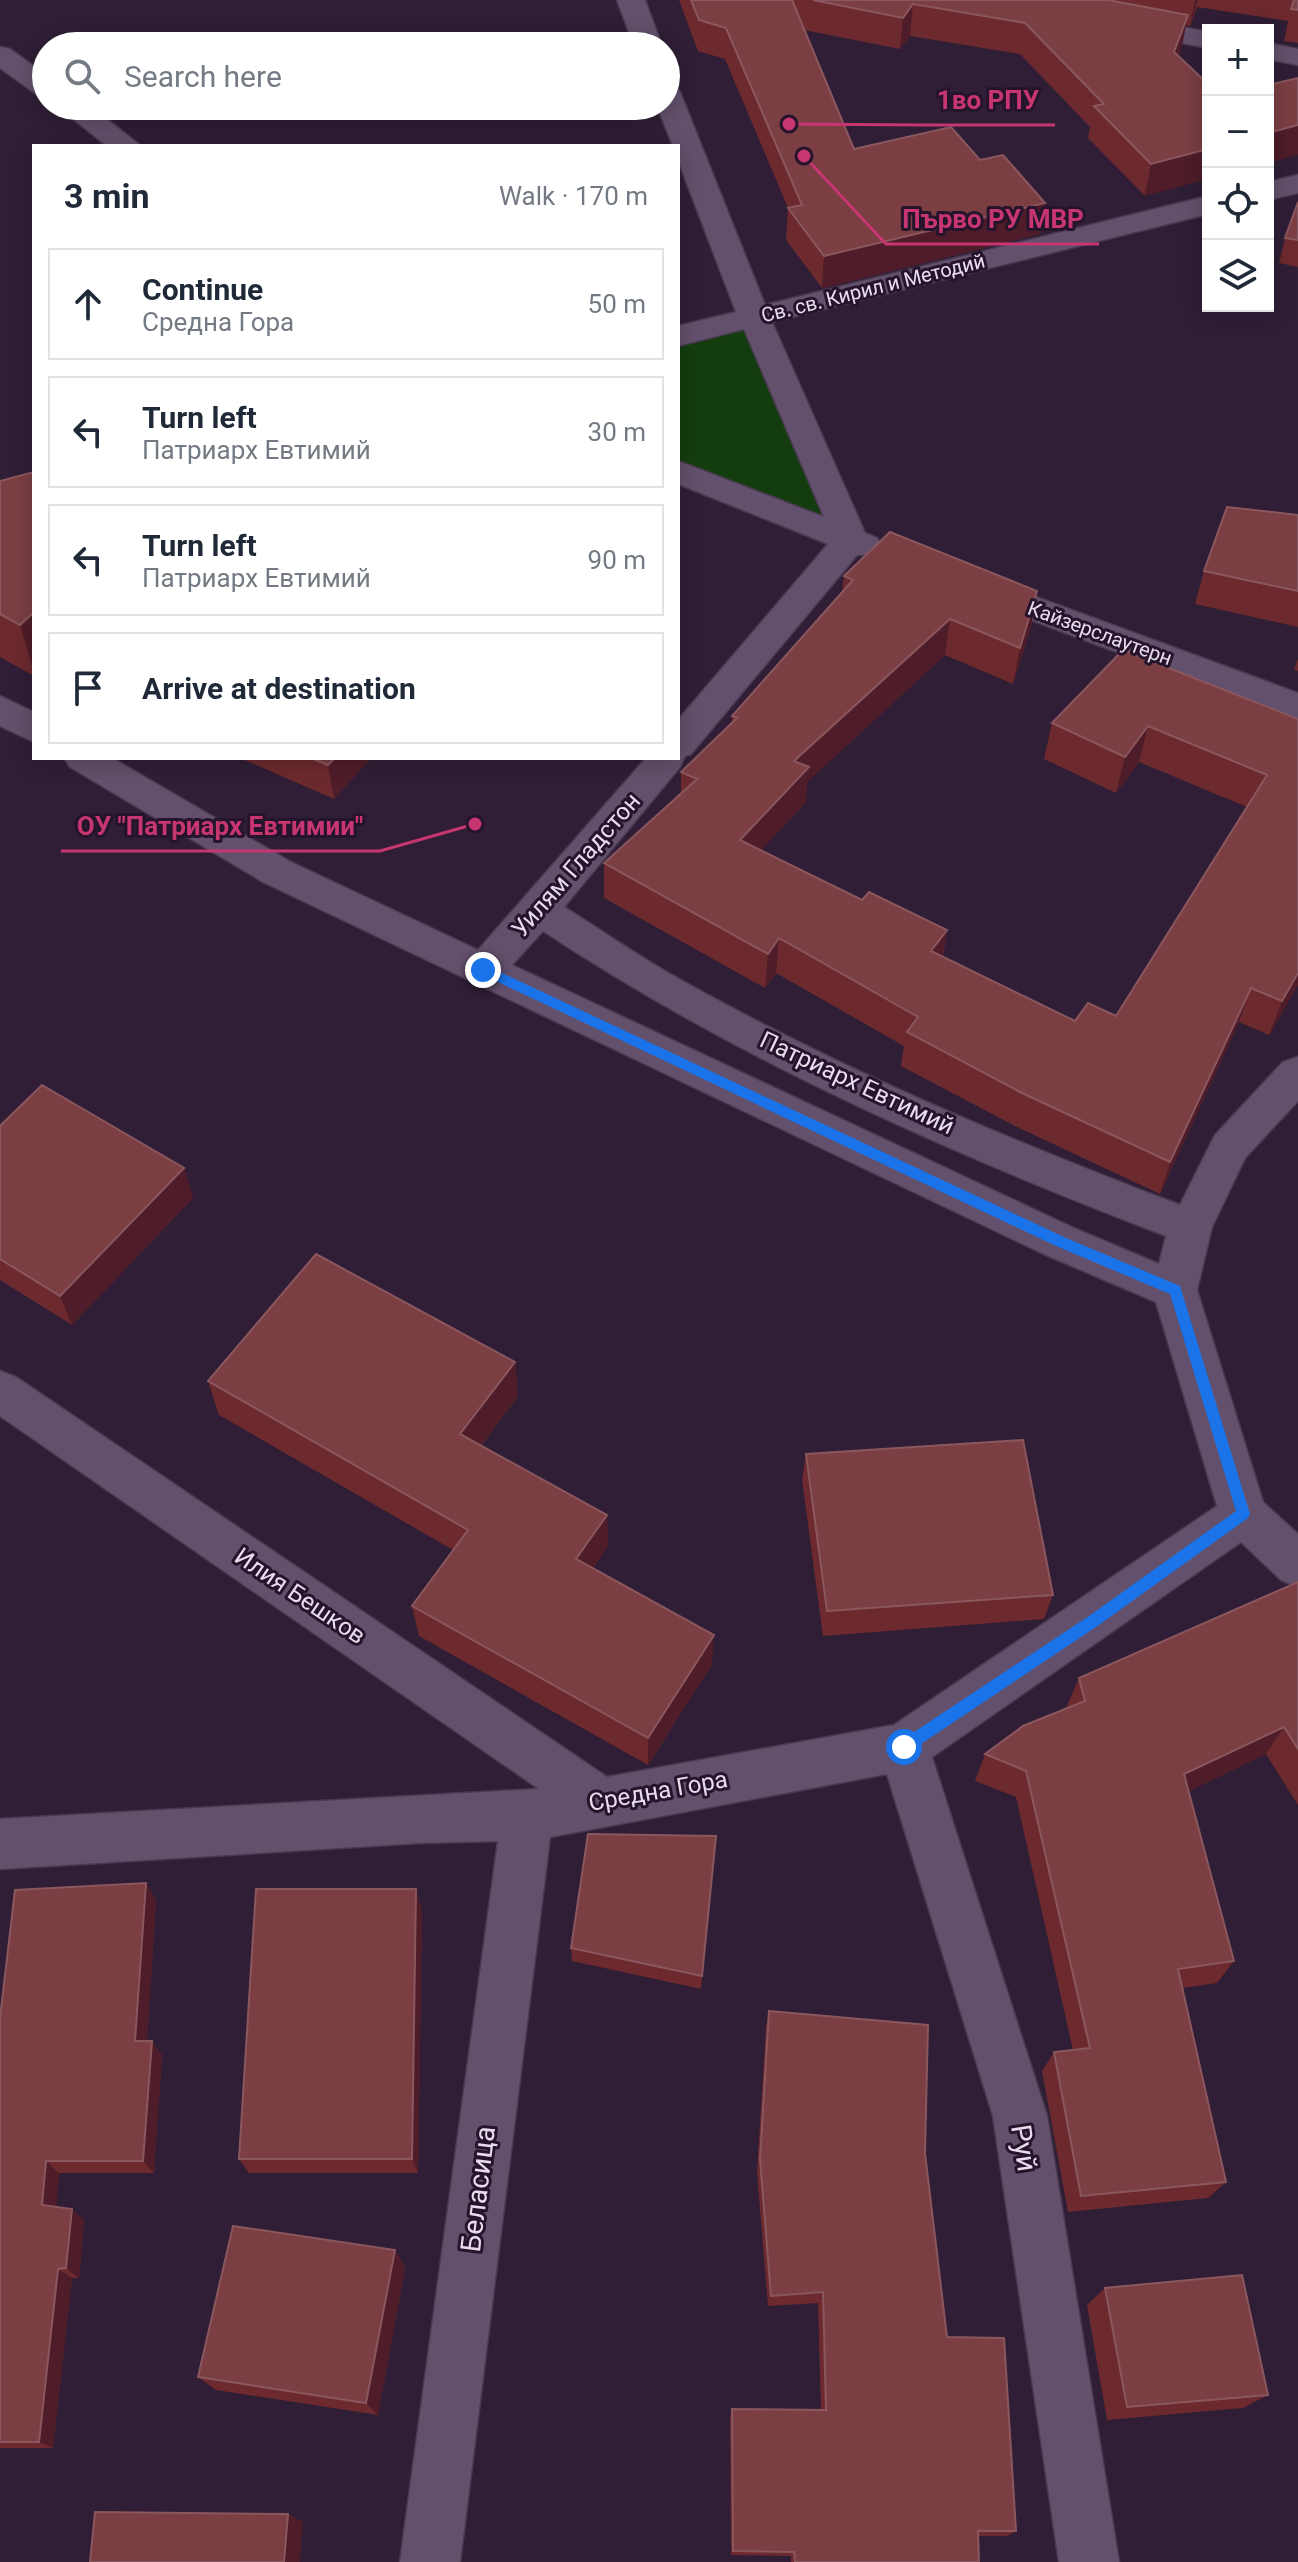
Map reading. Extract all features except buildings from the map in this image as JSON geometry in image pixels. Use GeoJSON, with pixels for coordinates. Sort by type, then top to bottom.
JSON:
{"type":"FeatureCollection","features":[{"type":"Feature","properties":{"kind":"street"},"geometry":{"type":"LineString","coordinates":[[631,0],[643,32]]}},
{"type":"Feature","properties":{"kind":"street"},"geometry":{"type":"LineString","coordinates":[[1101,20],[1202,39]]}},
{"type":"Feature","properties":{"kind":"street"},"geometry":{"type":"LineString","coordinates":[[1274,52],[1298,57]]}},
{"type":"Feature","properties":{"kind":"street"},"geometry":{"type":"LineString","coordinates":[[0,55],[32,78]]}},
{"type":"Feature","properties":{"kind":"street"},"geometry":{"type":"LineString","coordinates":[[90,120],[123,144]]}},
{"type":"Feature","properties":{"kind":"street"},"geometry":{"type":"LineString","coordinates":[[677,120],[754,317],[851,540]]}},
{"type":"Feature","properties":{"kind":"street"},"geometry":{"type":"LineString","coordinates":[[1274,190],[1298,184]]}},
{"type":"Feature","properties":{"kind":"street","name":"Св. св. Кирил и Методий"},"geometry":{"type":"LineString","coordinates":[[680,336],[1202,206]]}},
{"type":"Feature","properties":{"kind":"street"},"geometry":{"type":"LineString","coordinates":[[680,473],[896,557]]}},
{"type":"Feature","properties":{"kind":"street"},"geometry":{"type":"LineString","coordinates":[[680,743],[851,540]]}},
{"type":"Feature","properties":{"kind":"street","name":"Кайзерслаутерн"},"geometry":{"type":"LineString","coordinates":[[955,579],[1298,707]]}},
{"type":"Feature","properties":{"kind":"street"},"geometry":{"type":"LineString","coordinates":[[0,709],[32,728]]}},
{"type":"Feature","properties":{"kind":"street"},"geometry":{"type":"LineString","coordinates":[[86,760],[277,872],[1061,1242],[1175,1290]]}},
{"type":"Feature","properties":{"kind":"street","name":"Уилям Гладстон"},"geometry":{"type":"LineString","coordinates":[[483,970],[539,910],[665,760]]}},
{"type":"Feature","properties":{"kind":"street","name":"Патриарх Евтимий"},"geometry":{"type":"LineString","coordinates":[[539,910],[673,994],[848,1081],[1095,1192],[1190,1227]]}},
{"type":"Feature","properties":{"kind":"street"},"geometry":{"type":"LineString","coordinates":[[1298,1073],[1230,1147],[1190,1227],[1175,1290],[1243,1514],[1298,1565]]}},
{"type":"Feature","properties":{"kind":"street","name":"Илия Бешков"},"geometry":{"type":"LineString","coordinates":[[0,1391],[599,1801]]}},
{"type":"Feature","properties":{"kind":"street","name":"Средна Гора"},"geometry":{"type":"LineString","coordinates":[[0,1844],[420,1818],[527,1816],[904,1747],[1094,1620],[1243,1514]]}},
{"type":"Feature","properties":{"kind":"street","name":"Руй"},"geometry":{"type":"LineString","coordinates":[[904,1747],[1020,2116],[1089,2562]]}},
{"type":"Feature","properties":{"kind":"street","name":"Беласица"},"geometry":{"type":"LineString","coordinates":[[430,2562],[527,1816]]}},
{"type":"Feature","properties":{"kind":"green space"},"geometry":{"type":"Polygon","coordinates":[[[754,317],[851,540],[680,473],[680,336],[754,317]]]}},
{"type":"Feature","properties":{"kind":"place","name":"1во РПУ"},"geometry":{"type":"Point","coordinates":[789,124]}},
{"type":"Feature","properties":{"kind":"place","name":"Първо РУ МВР"},"geometry":{"type":"Point","coordinates":[804,156]}},
{"type":"Feature","properties":{"kind":"place","name":"ОУ \"Патриарх Евтимии\""},"geometry":{"type":"Point","coordinates":[475,824]}},
{"type":"Feature","properties":{"kind":"route"},"geometry":{"type":"LineString","coordinates":[[483,970],[1061,1242],[1175,1290],[1243,1514],[1094,1620],[904,1747]]}}]}
